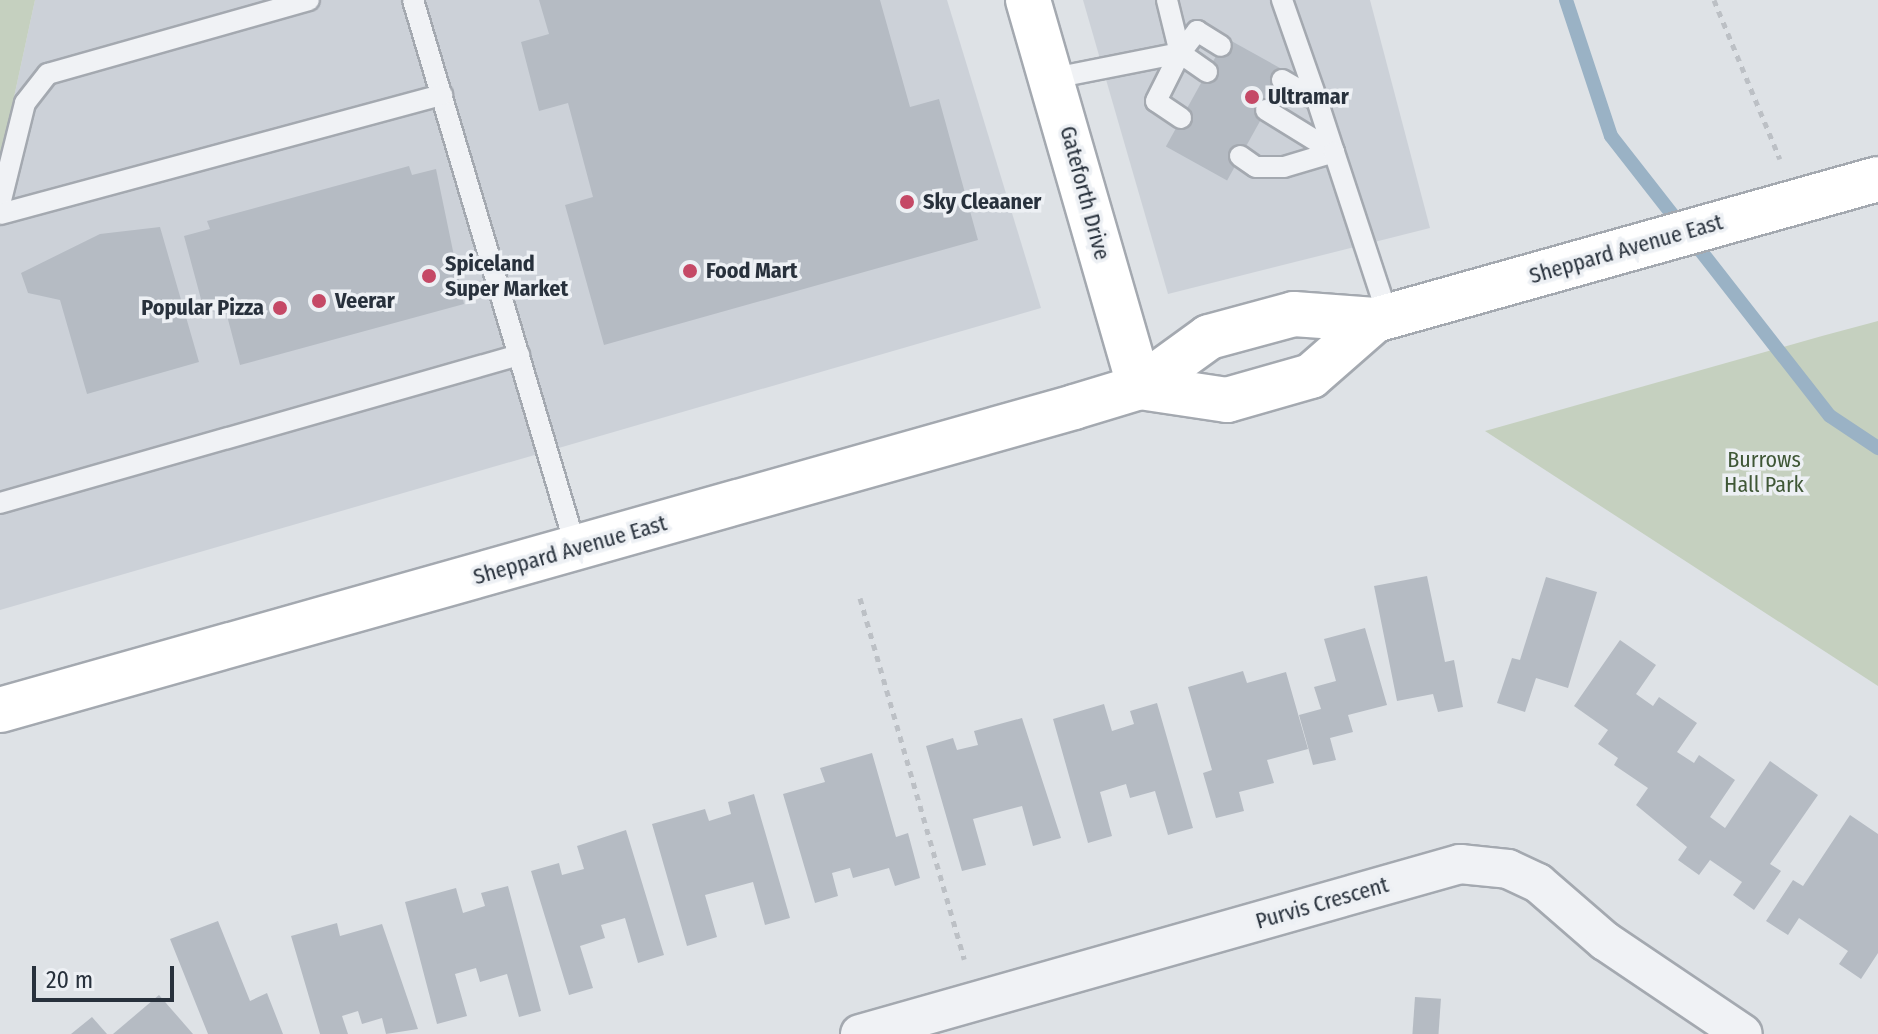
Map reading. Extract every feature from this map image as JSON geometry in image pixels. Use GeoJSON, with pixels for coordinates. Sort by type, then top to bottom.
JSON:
{"type":"FeatureCollection","features":[{"type":"Feature","properties":{"kind":"main road","name":"Gateforth Drive"},"geometry":{"type":"LineString","coordinates":[[1028,0],[1054,78],[1140,387]]}},
{"type":"Feature","properties":{"kind":"main road","name":"Sheppard Avenue East"},"geometry":{"type":"LineString","coordinates":[[0,710],[1140,387],[1209,337],[1294,314],[1382,318],[1878,179]]}},
{"type":"Feature","properties":{"kind":"main road","name":"Sheppard Avenue East"},"geometry":{"type":"LineString","coordinates":[[1140,387],[1227,400],[1311,376],[1382,318]]}},
{"type":"Feature","properties":{"kind":"street","name":"Purvis Crescent"},"geometry":{"type":"LineString","coordinates":[[860,1034],[1460,864],[1508,869],[1538,883],[1605,941],[1743,1034]]}},
{"type":"Feature","properties":{"kind":"lane"},"geometry":{"type":"LineString","coordinates":[[0,204],[25,103],[48,74],[309,0]]}},
{"type":"Feature","properties":{"kind":"lane"},"geometry":{"type":"LineString","coordinates":[[413,0],[576,548]]}},
{"type":"Feature","properties":{"kind":"lane"},"geometry":{"type":"LineString","coordinates":[[1167,0],[1180,53],[1207,72]]}},
{"type":"Feature","properties":{"kind":"lane"},"geometry":{"type":"LineString","coordinates":[[1282,0],[1334,152],[1382,318]]}},
{"type":"Feature","properties":{"kind":"lane"},"geometry":{"type":"LineString","coordinates":[[1181,118],[1156,101],[1180,53],[1197,31],[1221,46]]}},
{"type":"Feature","properties":{"kind":"lane"},"geometry":{"type":"LineString","coordinates":[[1054,78],[1180,53]]}},
{"type":"Feature","properties":{"kind":"lane"},"geometry":{"type":"LineString","coordinates":[[1282,80],[1317,100]]}},
{"type":"Feature","properties":{"kind":"lane"},"geometry":{"type":"LineString","coordinates":[[0,214],[442,95]]}},
{"type":"Feature","properties":{"kind":"lane"},"geometry":{"type":"LineString","coordinates":[[1266,110],[1334,152]]}},
{"type":"Feature","properties":{"kind":"lane"},"geometry":{"type":"LineString","coordinates":[[1240,156],[1256,167],[1284,167],[1334,152]]}},
{"type":"Feature","properties":{"kind":"lane"},"geometry":{"type":"LineString","coordinates":[[0,503],[519,355]]}},
{"type":"Feature","properties":{"kind":"path"},"geometry":{"type":"LineString","coordinates":[[1714,0],[1795,202]]}},
{"type":"Feature","properties":{"kind":"path"},"geometry":{"type":"LineString","coordinates":[[860,598],[975,1001]]}},
{"type":"Feature","properties":{"kind":"shaded area"},"geometry":{"type":"Polygon","coordinates":[[[35,0],[947,0],[1041,308],[0,610],[0,162],[35,0]]]}},
{"type":"Feature","properties":{"kind":"shaded area"},"geometry":{"type":"Polygon","coordinates":[[[1083,0],[1370,0],[1430,228],[1168,294],[1083,0]]]}},
{"type":"Feature","properties":{"kind":"green space"},"geometry":{"type":"Polygon","coordinates":[[[0,0],[35,0],[0,162],[0,0]]]}},
{"type":"Feature","properties":{"kind":"green space","name":"Burrows Hall Park"},"geometry":{"type":"Polygon","coordinates":[[[1878,321],[1878,686],[1485,431],[1822,336],[1878,321]]]}},
{"type":"Feature","properties":{"kind":"building"},"geometry":{"type":"Polygon","coordinates":[[[539,0],[880,0],[910,107],[939,99],[978,240],[604,345],[565,205],[593,197],[568,103],[539,111],[521,42],[549,34],[539,0]]]}},
{"type":"Feature","properties":{"kind":"building"},"geometry":{"type":"Polygon","coordinates":[[[1226,38],[1287,72],[1227,180],[1166,146],[1226,38]]]}},
{"type":"Feature","properties":{"kind":"building"},"geometry":{"type":"Polygon","coordinates":[[[409,166],[412,175],[436,169],[464,304],[240,365],[225,308],[205,314],[184,236],[210,229],[207,221],[409,166]]]}},
{"type":"Feature","properties":{"kind":"building"},"geometry":{"type":"Polygon","coordinates":[[[160,227],[199,362],[87,394],[60,300],[28,293],[21,273],[100,234],[160,227]]]}},
{"type":"Feature","properties":{"kind":"building"},"geometry":{"type":"Polygon","coordinates":[[[1427,576],[1445,662],[1454,660],[1463,707],[1438,712],[1433,694],[1397,701],[1374,586],[1427,576]]]}},
{"type":"Feature","properties":{"kind":"building"},"geometry":{"type":"Polygon","coordinates":[[[1546,577],[1597,592],[1568,688],[1536,678],[1525,712],[1497,703],[1512,658],[1520,660],[1546,577]]]}},
{"type":"Feature","properties":{"kind":"building"},"geometry":{"type":"Polygon","coordinates":[[[1365,628],[1387,705],[1348,715],[1353,732],[1330,738],[1336,760],[1313,765],[1299,715],[1321,709],[1314,687],[1336,681],[1324,639],[1365,628]]]}},
{"type":"Feature","properties":{"kind":"building"},"geometry":{"type":"Polygon","coordinates":[[[1620,640],[1656,665],[1636,694],[1653,706],[1659,697],[1697,723],[1677,752],[1694,763],[1699,755],[1735,780],[1710,817],[1725,828],[1770,761],[1818,795],[1770,864],[1781,871],[1754,910],[1733,895],[1742,882],[1710,860],[1699,875],[1678,860],[1687,847],[1636,805],[1648,788],[1614,765],[1618,758],[1598,744],[1608,730],[1574,706],[1620,640]]]}},
{"type":"Feature","properties":{"kind":"building"},"geometry":{"type":"Polygon","coordinates":[[[1243,671],[1247,683],[1286,672],[1308,749],[1267,760],[1274,783],[1239,792],[1244,811],[1216,818],[1203,773],[1212,770],[1188,687],[1243,671]]]}},
{"type":"Feature","properties":{"kind":"building"},"geometry":{"type":"Polygon","coordinates":[[[1157,703],[1193,828],[1168,835],[1155,791],[1130,798],[1126,784],[1100,792],[1112,836],[1088,843],[1053,719],[1104,704],[1112,731],[1134,724],[1130,711],[1157,703]]]}},
{"type":"Feature","properties":{"kind":"building"},"geometry":{"type":"Polygon","coordinates":[[[1022,718],[1061,838],[1033,846],[1022,806],[973,819],[986,865],[962,871],[926,746],[953,738],[957,750],[978,745],[974,731],[1022,718]]]}},
{"type":"Feature","properties":{"kind":"building"},"geometry":{"type":"Polygon","coordinates":[[[872,753],[896,837],[908,833],[920,878],[895,886],[889,868],[853,878],[850,868],[832,873],[838,896],[815,903],[783,794],[825,782],[820,768],[872,753]]]}},
{"type":"Feature","properties":{"kind":"building"},"geometry":{"type":"Polygon","coordinates":[[[754,794],[790,918],[765,925],[753,882],[705,895],[717,937],[687,946],[652,824],[705,809],[709,821],[731,814],[728,802],[754,794]]]}},
{"type":"Feature","properties":{"kind":"building"},"geometry":{"type":"Polygon","coordinates":[[[1850,815],[1878,834],[1878,953],[1861,979],[1839,964],[1848,951],[1799,918],[1788,935],[1766,921],[1793,880],[1803,886],[1850,815]]]}},
{"type":"Feature","properties":{"kind":"building"},"geometry":{"type":"Polygon","coordinates":[[[626,830],[664,955],[638,963],[625,918],[601,925],[605,938],[580,946],[593,988],[569,995],[531,871],[559,863],[562,875],[584,869],[577,846],[626,830]]]}},
{"type":"Feature","properties":{"kind":"building"},"geometry":{"type":"Polygon","coordinates":[[[508,886],[541,1011],[519,1017],[507,974],[480,982],[476,968],[455,974],[467,1016],[437,1024],[405,902],[456,888],[463,913],[485,906],[481,893],[508,886]]]}},
{"type":"Feature","properties":{"kind":"building"},"geometry":{"type":"Polygon","coordinates":[[[218,921],[250,1001],[267,993],[283,1034],[208,1034],[170,939],[218,921]]]}},
{"type":"Feature","properties":{"kind":"building"},"geometry":{"type":"Polygon","coordinates":[[[337,923],[340,936],[382,924],[418,1029],[386,1034],[382,1018],[362,1024],[358,1011],[342,1016],[348,1034],[320,1034],[291,936],[337,923]]]}},
{"type":"Feature","properties":{"kind":"building"},"geometry":{"type":"Polygon","coordinates":[[[159,995],[193,1034],[113,1034],[159,995]]]}},
{"type":"Feature","properties":{"kind":"building"},"geometry":{"type":"Polygon","coordinates":[[[1415,997],[1441,999],[1438,1034],[1412,1034],[1415,997]]]}},
{"type":"Feature","properties":{"kind":"building"},"geometry":{"type":"Polygon","coordinates":[[[92,1017],[107,1034],[71,1034],[92,1017]]]}},
{"type":"Feature","properties":{"kind":"waterway"},"geometry":{"type":"LineString","coordinates":[[1566,0],[1611,136],[1830,416],[1878,448]]}},
{"type":"Feature","properties":{"kind":"place","name":"Ultramar"},"geometry":{"type":"Point","coordinates":[1252,97]}},
{"type":"Feature","properties":{"kind":"place","name":"Sky Cleaaner"},"geometry":{"type":"Point","coordinates":[907,202]}},
{"type":"Feature","properties":{"kind":"place","name":"Food Mart"},"geometry":{"type":"Point","coordinates":[690,271]}},
{"type":"Feature","properties":{"kind":"place","name":"Spiceland Super Market"},"geometry":{"type":"Point","coordinates":[429,276]}},
{"type":"Feature","properties":{"kind":"place","name":"Veerar"},"geometry":{"type":"Point","coordinates":[319,301]}},
{"type":"Feature","properties":{"kind":"place","name":"Popular Pizza"},"geometry":{"type":"Point","coordinates":[280,308]}}]}
